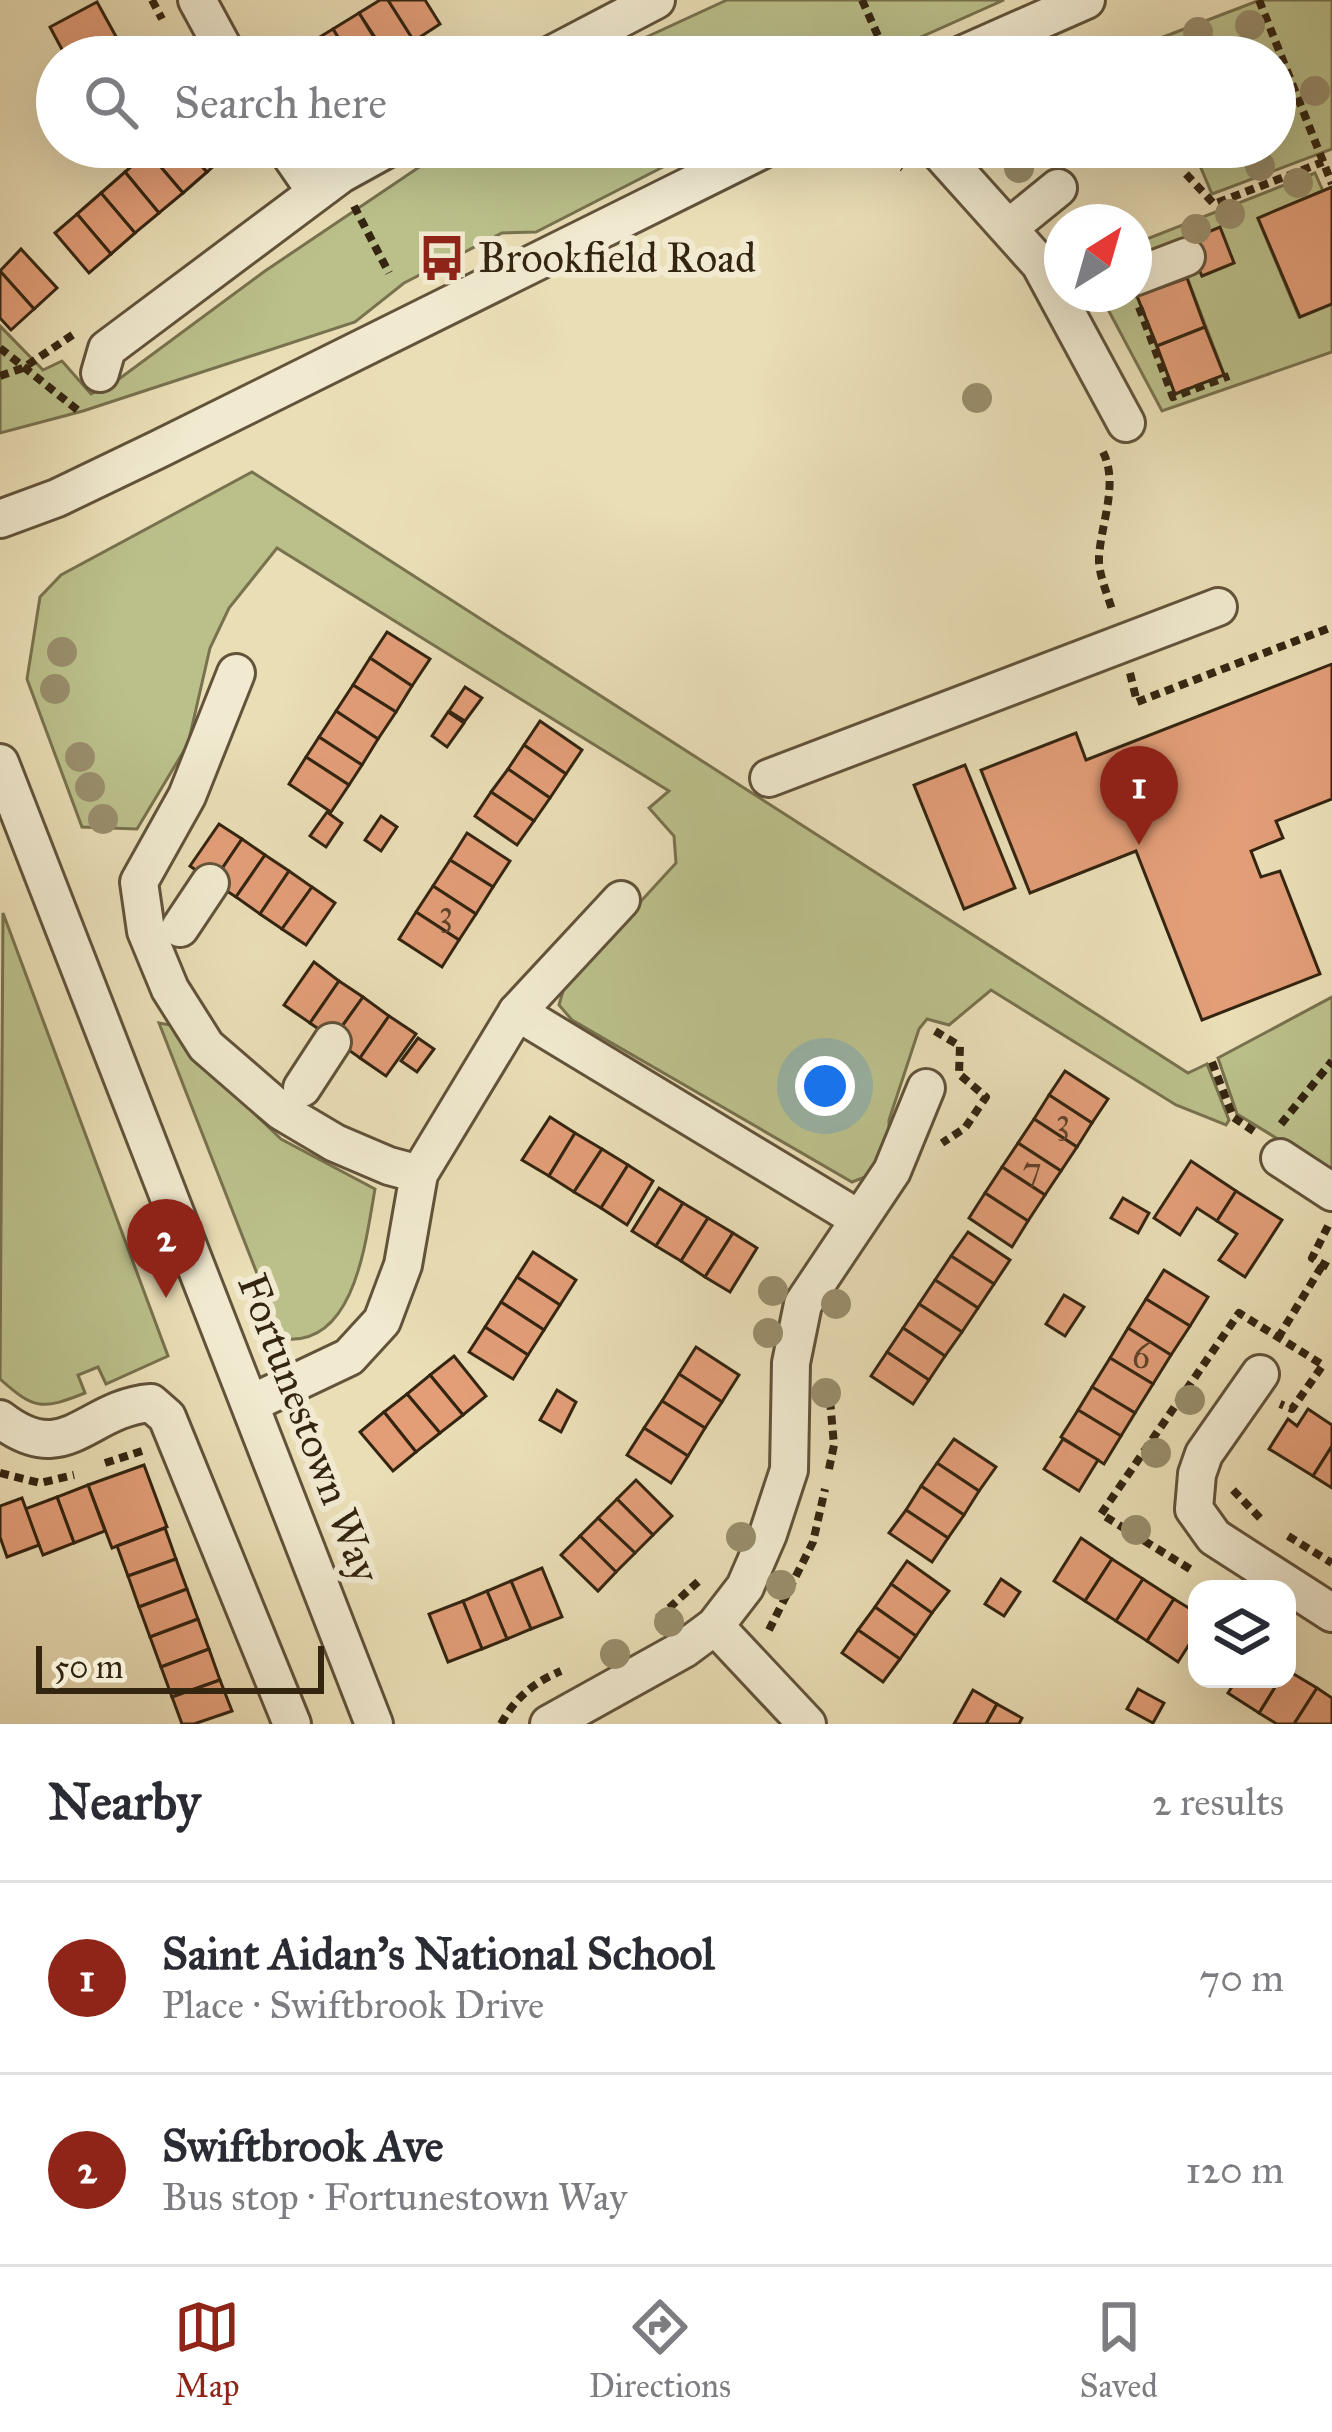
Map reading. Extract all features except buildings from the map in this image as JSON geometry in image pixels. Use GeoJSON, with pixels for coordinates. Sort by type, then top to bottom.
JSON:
{"type":"FeatureCollection","features":[{"type":"Feature","properties":{"kind":"street"},"geometry":{"type":"LineString","coordinates":[[196,0],[216,36]]}},
{"type":"Feature","properties":{"kind":"street"},"geometry":{"type":"LineString","coordinates":[[588,36],[656,0]]}},
{"type":"Feature","properties":{"kind":"street"},"geometry":{"type":"LineString","coordinates":[[1005,36],[1086,0]]}},
{"type":"Feature","properties":{"kind":"street"},"geometry":{"type":"LineString","coordinates":[[299,168],[316,192]]}},
{"type":"Feature","properties":{"kind":"street"},"geometry":{"type":"LineString","coordinates":[[100,373],[107,349],[316,192],[355,168]]}},
{"type":"Feature","properties":{"kind":"street"},"geometry":{"type":"LineString","coordinates":[[0,519],[57,498],[159,449],[726,168]]}},
{"type":"Feature","properties":{"kind":"street"},"geometry":{"type":"LineString","coordinates":[[932,168],[1010,227],[1044,268]]}},
{"type":"Feature","properties":{"kind":"street"},"geometry":{"type":"LineString","coordinates":[[1010,227],[1058,188]]}},
{"type":"Feature","properties":{"kind":"street"},"geometry":{"type":"LineString","coordinates":[[1152,286],[1186,257]]}},
{"type":"Feature","properties":{"kind":"street"},"geometry":{"type":"LineString","coordinates":[[1083,312],[1126,423]]}},
{"type":"Feature","properties":{"kind":"street"},"geometry":{"type":"LineString","coordinates":[[770,778],[1218,607]]}},
{"type":"Feature","properties":{"kind":"street"},"geometry":{"type":"LineString","coordinates":[[236,673],[187,796],[139,882],[146,931],[170,989],[206,1046],[281,1111],[335,1143],[419,1174]]}},
{"type":"Feature","properties":{"kind":"street","name":"Fortunestown Way"},"geometry":{"type":"LineString","coordinates":[[0,763],[374,1724]]}},
{"type":"Feature","properties":{"kind":"street"},"geometry":{"type":"LineString","coordinates":[[180,928],[210,883]]}},
{"type":"Feature","properties":{"kind":"street"},"geometry":{"type":"LineString","coordinates":[[252,1403],[350,1357],[382,1321],[403,1265],[419,1174],[517,1012],[621,900]]}},
{"type":"Feature","properties":{"kind":"street"},"geometry":{"type":"LineString","coordinates":[[517,1012],[859,1219]]}},
{"type":"Feature","properties":{"kind":"street"},"geometry":{"type":"LineString","coordinates":[[302,1088],[332,1042]]}},
{"type":"Feature","properties":{"kind":"street"},"geometry":{"type":"LineString","coordinates":[[548,1724],[680,1651],[715,1626],[745,1587],[788,1478],[791,1363],[802,1304],[892,1171],[926,1088]]}},
{"type":"Feature","properties":{"kind":"street"},"geometry":{"type":"LineString","coordinates":[[1275,1150],[1332,1192]]}},
{"type":"Feature","properties":{"kind":"street"},"geometry":{"type":"LineString","coordinates":[[1260,1374],[1204,1454],[1194,1509],[1214,1537],[1332,1613]]}},
{"type":"Feature","properties":{"kind":"street"},"geometry":{"type":"LineString","coordinates":[[0,1419],[27,1438],[54,1441],[132,1405],[151,1403],[158,1434],[292,1724]]}},
{"type":"Feature","properties":{"kind":"street"},"geometry":{"type":"LineString","coordinates":[[715,1626],[807,1724]]}},
{"type":"Feature","properties":{"kind":"path"},"geometry":{"type":"LineString","coordinates":[[862,0],[878,36]]}},
{"type":"Feature","properties":{"kind":"path"},"geometry":{"type":"LineString","coordinates":[[1258,0],[1272,36]]}},
{"type":"Feature","properties":{"kind":"path"},"geometry":{"type":"LineString","coordinates":[[1296,95],[1332,184]]}},
{"type":"Feature","properties":{"kind":"path"},"geometry":{"type":"LineString","coordinates":[[1186,174],[1214,204],[1323,162]]}},
{"type":"Feature","properties":{"kind":"path"},"geometry":{"type":"LineString","coordinates":[[353,205],[389,273]]}},
{"type":"Feature","properties":{"kind":"path"},"geometry":{"type":"LineString","coordinates":[[1140,312],[1173,398],[1229,376]]}},
{"type":"Feature","properties":{"kind":"path"},"geometry":{"type":"LineString","coordinates":[[0,348],[80,412]]}},
{"type":"Feature","properties":{"kind":"path"},"geometry":{"type":"LineString","coordinates":[[0,376],[23,368]]}},
{"type":"Feature","properties":{"kind":"path"},"geometry":{"type":"LineString","coordinates":[[1155,396],[1171,388]]}},
{"type":"Feature","properties":{"kind":"path"},"geometry":{"type":"LineString","coordinates":[[931,1159],[938,1146],[965,1128],[986,1096],[958,1074],[959,1046],[935,1031]]}},
{"type":"Feature","properties":{"kind":"path"},"geometry":{"type":"LineString","coordinates":[[1212,1062],[1233,1117],[1275,1150]]}},
{"type":"Feature","properties":{"kind":"path"},"geometry":{"type":"LineString","coordinates":[[1278,1338],[1323,1264]]}},
{"type":"Feature","properties":{"kind":"path"},"geometry":{"type":"LineString","coordinates":[[772,1640],[771,1621],[804,1562],[819,1520],[834,1444],[828,1385]]}},
{"type":"Feature","properties":{"kind":"path"},"geometry":{"type":"LineString","coordinates":[[314,1460],[308,1420],[322,1404]]}},
{"type":"Feature","properties":{"kind":"path"},"geometry":{"type":"LineString","coordinates":[[0,1473],[40,1483],[158,1434]]}},
{"type":"Feature","properties":{"kind":"path"},"geometry":{"type":"LineString","coordinates":[[649,1626],[706,1575]]}},
{"type":"Feature","properties":{"kind":"path"},"geometry":{"type":"LineString","coordinates":[[501,1724],[534,1683],[564,1669]]}},
{"type":"Feature","properties":{"kind":"green space"},"geometry":{"type":"Polygon","coordinates":[[[727,0],[1004,0],[923,36],[649,36],[727,0]]]}},
{"type":"Feature","properties":{"kind":"green space"},"geometry":{"type":"Polygon","coordinates":[[[1260,0],[1332,0],[1332,149],[1296,162],[1296,36],[1166,36],[1260,0]]]}},
{"type":"Feature","properties":{"kind":"green space"},"geometry":{"type":"Polygon","coordinates":[[[418,168],[661,168],[536,232],[502,233],[404,283],[355,322],[83,411],[0,433],[0,326],[43,370],[62,361],[91,394],[115,382],[265,271],[418,168]]]}},
{"type":"Feature","properties":{"kind":"green space"},"geometry":{"type":"Polygon","coordinates":[[[1201,168],[1281,168],[1212,194],[1201,168]]]}},
{"type":"Feature","properties":{"kind":"green space"},"geometry":{"type":"Polygon","coordinates":[[[1315,173],[1323,191],[1258,219],[1299,317],[1332,304],[1332,352],[1162,411],[1109,312],[1143,312],[1175,394],[1224,374],[1185,272],[1198,267],[1202,276],[1234,263],[1222,233],[1152,259],[1152,237],[1315,173]]]}},
{"type":"Feature","properties":{"kind":"green space"},"geometry":{"type":"Polygon","coordinates":[[[252,472],[1188,1073],[1207,1064],[1229,1120],[1226,1125],[1176,1105],[991,990],[949,1025],[927,1019],[919,1029],[889,1120],[889,1148],[873,1174],[852,1182],[572,1020],[559,1005],[565,984],[676,863],[674,836],[649,808],[669,791],[277,548],[229,608],[210,648],[188,744],[137,829],[82,827],[27,679],[40,597],[61,575],[252,472]]]}},
{"type":"Feature","properties":{"kind":"green space"},"geometry":{"type":"Polygon","coordinates":[[[3,913],[168,1356],[106,1384],[98,1367],[78,1375],[85,1393],[48,1404],[31,1402],[0,1379],[3,913]]]}},
{"type":"Feature","properties":{"kind":"green space"},"geometry":{"type":"Polygon","coordinates":[[[1332,997],[1332,1172],[1237,1114],[1218,1058],[1332,997]]]}},
{"type":"Feature","properties":{"kind":"green space"},"geometry":{"type":"Polygon","coordinates":[[[159,1023],[176,1026],[187,1049],[281,1139],[375,1189],[353,1285],[328,1325],[310,1336],[286,1339],[274,1317],[159,1023]]]}},
{"type":"Feature","properties":{"kind":"place","name":"Brookfield Road"},"geometry":{"type":"Point","coordinates":[442,258]}},
{"type":"Feature","properties":{"kind":"place","name":"Saint Aidan's National School"},"geometry":{"type":"Point","coordinates":[1139,845]}},
{"type":"Feature","properties":{"kind":"place","name":"Swiftbrook Ave"},"geometry":{"type":"Point","coordinates":[166,1298]}}]}
